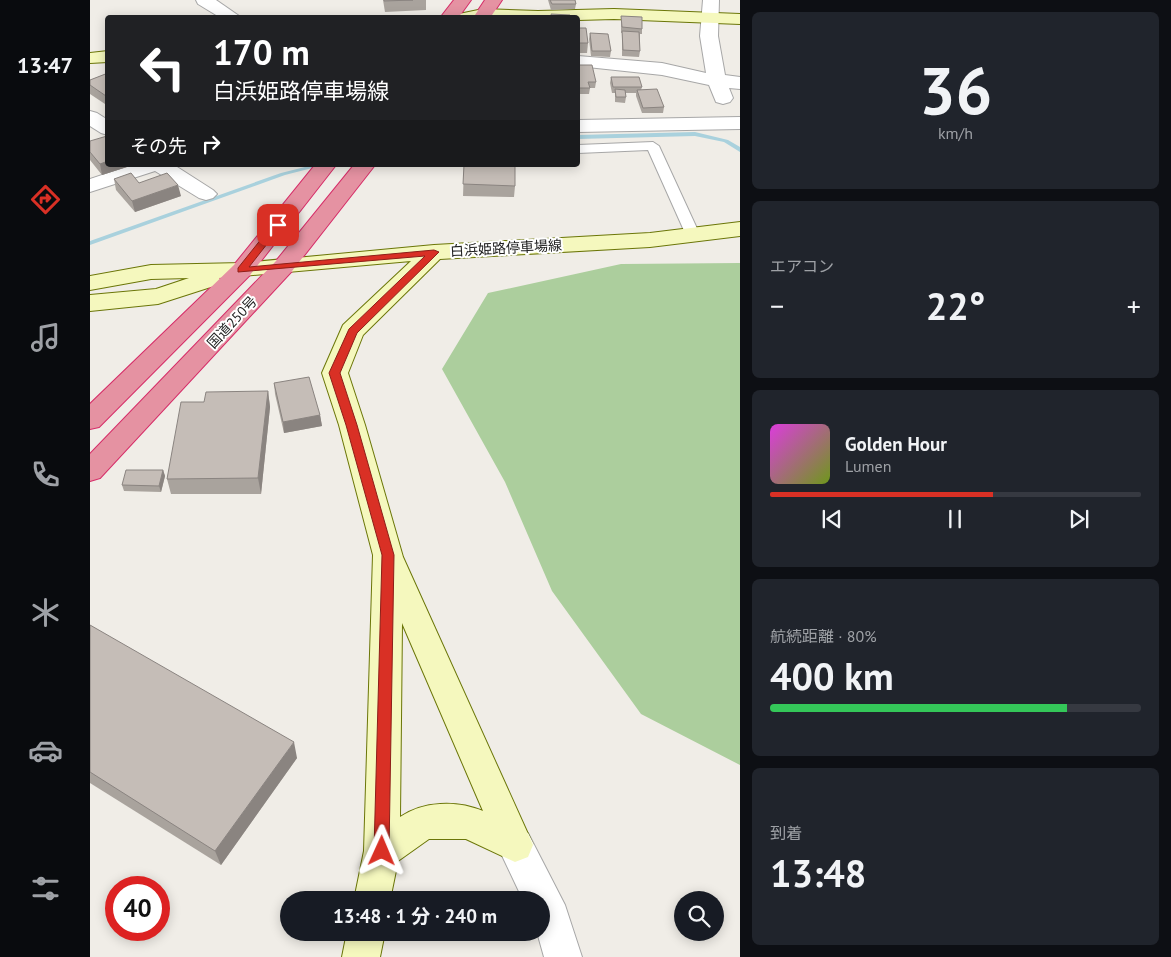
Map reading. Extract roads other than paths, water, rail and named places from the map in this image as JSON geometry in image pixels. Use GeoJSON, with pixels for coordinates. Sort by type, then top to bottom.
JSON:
{"type":"FeatureCollection","features":[{"type":"Feature","properties":{"kind":"highway"},"geometry":{"type":"LineString","coordinates":[[450,15],[463,0]]}},
{"type":"Feature","properties":{"kind":"highway"},"geometry":{"type":"LineString","coordinates":[[483,15],[494,0]]}},
{"type":"Feature","properties":{"kind":"highway","name":"国道250号"},"geometry":{"type":"LineString","coordinates":[[90,420],[242,270],[324,167]]}},
{"type":"Feature","properties":{"kind":"highway","name":"国道250号"},"geometry":{"type":"LineString","coordinates":[[90,471],[284,266],[363,167]]}},
{"type":"Feature","properties":{"kind":"street"},"geometry":{"type":"LineString","coordinates":[[204,0],[229,15]]}},
{"type":"Feature","properties":{"kind":"street"},"geometry":{"type":"LineString","coordinates":[[580,126],[738,124],[716,81],[709,9]]}},
{"type":"Feature","properties":{"kind":"street"},"geometry":{"type":"LineString","coordinates":[[580,15],[709,9],[740,20]]}},
{"type":"Feature","properties":{"kind":"street"},"geometry":{"type":"LineString","coordinates":[[90,58],[105,56]]}},
{"type":"Feature","properties":{"kind":"street"},"geometry":{"type":"LineString","coordinates":[[580,61],[662,69],[716,81],[740,83]]}},
{"type":"Feature","properties":{"kind":"street"},"geometry":{"type":"LineString","coordinates":[[90,118],[105,127]]}},
{"type":"Feature","properties":{"kind":"street"},"geometry":{"type":"LineString","coordinates":[[90,186],[146,167]]}},
{"type":"Feature","properties":{"kind":"street"},"geometry":{"type":"LineString","coordinates":[[163,167],[206,194]]}},
{"type":"Feature","properties":{"kind":"street","name":"白浜姫路停車場線"},"geometry":{"type":"LineString","coordinates":[[242,270],[434,252],[650,240],[740,229]]}},
{"type":"Feature","properties":{"kind":"street"},"geometry":{"type":"LineString","coordinates":[[434,252],[352,331],[335,373],[352,425],[388,555],[515,845],[552,918],[563,957]]}},
{"type":"Feature","properties":{"kind":"street"},"geometry":{"type":"LineString","coordinates":[[90,283],[151,272],[242,270]]}},
{"type":"Feature","properties":{"kind":"street"},"geometry":{"type":"LineString","coordinates":[[90,303],[158,296],[242,270]]}},
{"type":"Feature","properties":{"kind":"street"},"geometry":{"type":"LineString","coordinates":[[374,891],[382,851],[388,555]]}},
{"type":"Feature","properties":{"kind":"street"},"geometry":{"type":"LineString","coordinates":[[382,851],[423,822],[468,822],[515,845]]}},
{"type":"Feature","properties":{"kind":"street"},"geometry":{"type":"LineString","coordinates":[[361,957],[364,941]]}},
{"type":"Feature","properties":{"kind":"lane"},"geometry":{"type":"LineString","coordinates":[[580,149],[653,146],[693,235]]}},
{"type":"Feature","properties":{"kind":"waterway"},"geometry":{"type":"LineString","coordinates":[[580,137],[695,134],[726,141],[740,150]]}},
{"type":"Feature","properties":{"kind":"waterway"},"geometry":{"type":"LineString","coordinates":[[90,243],[283,174],[313,167]]}}]}
